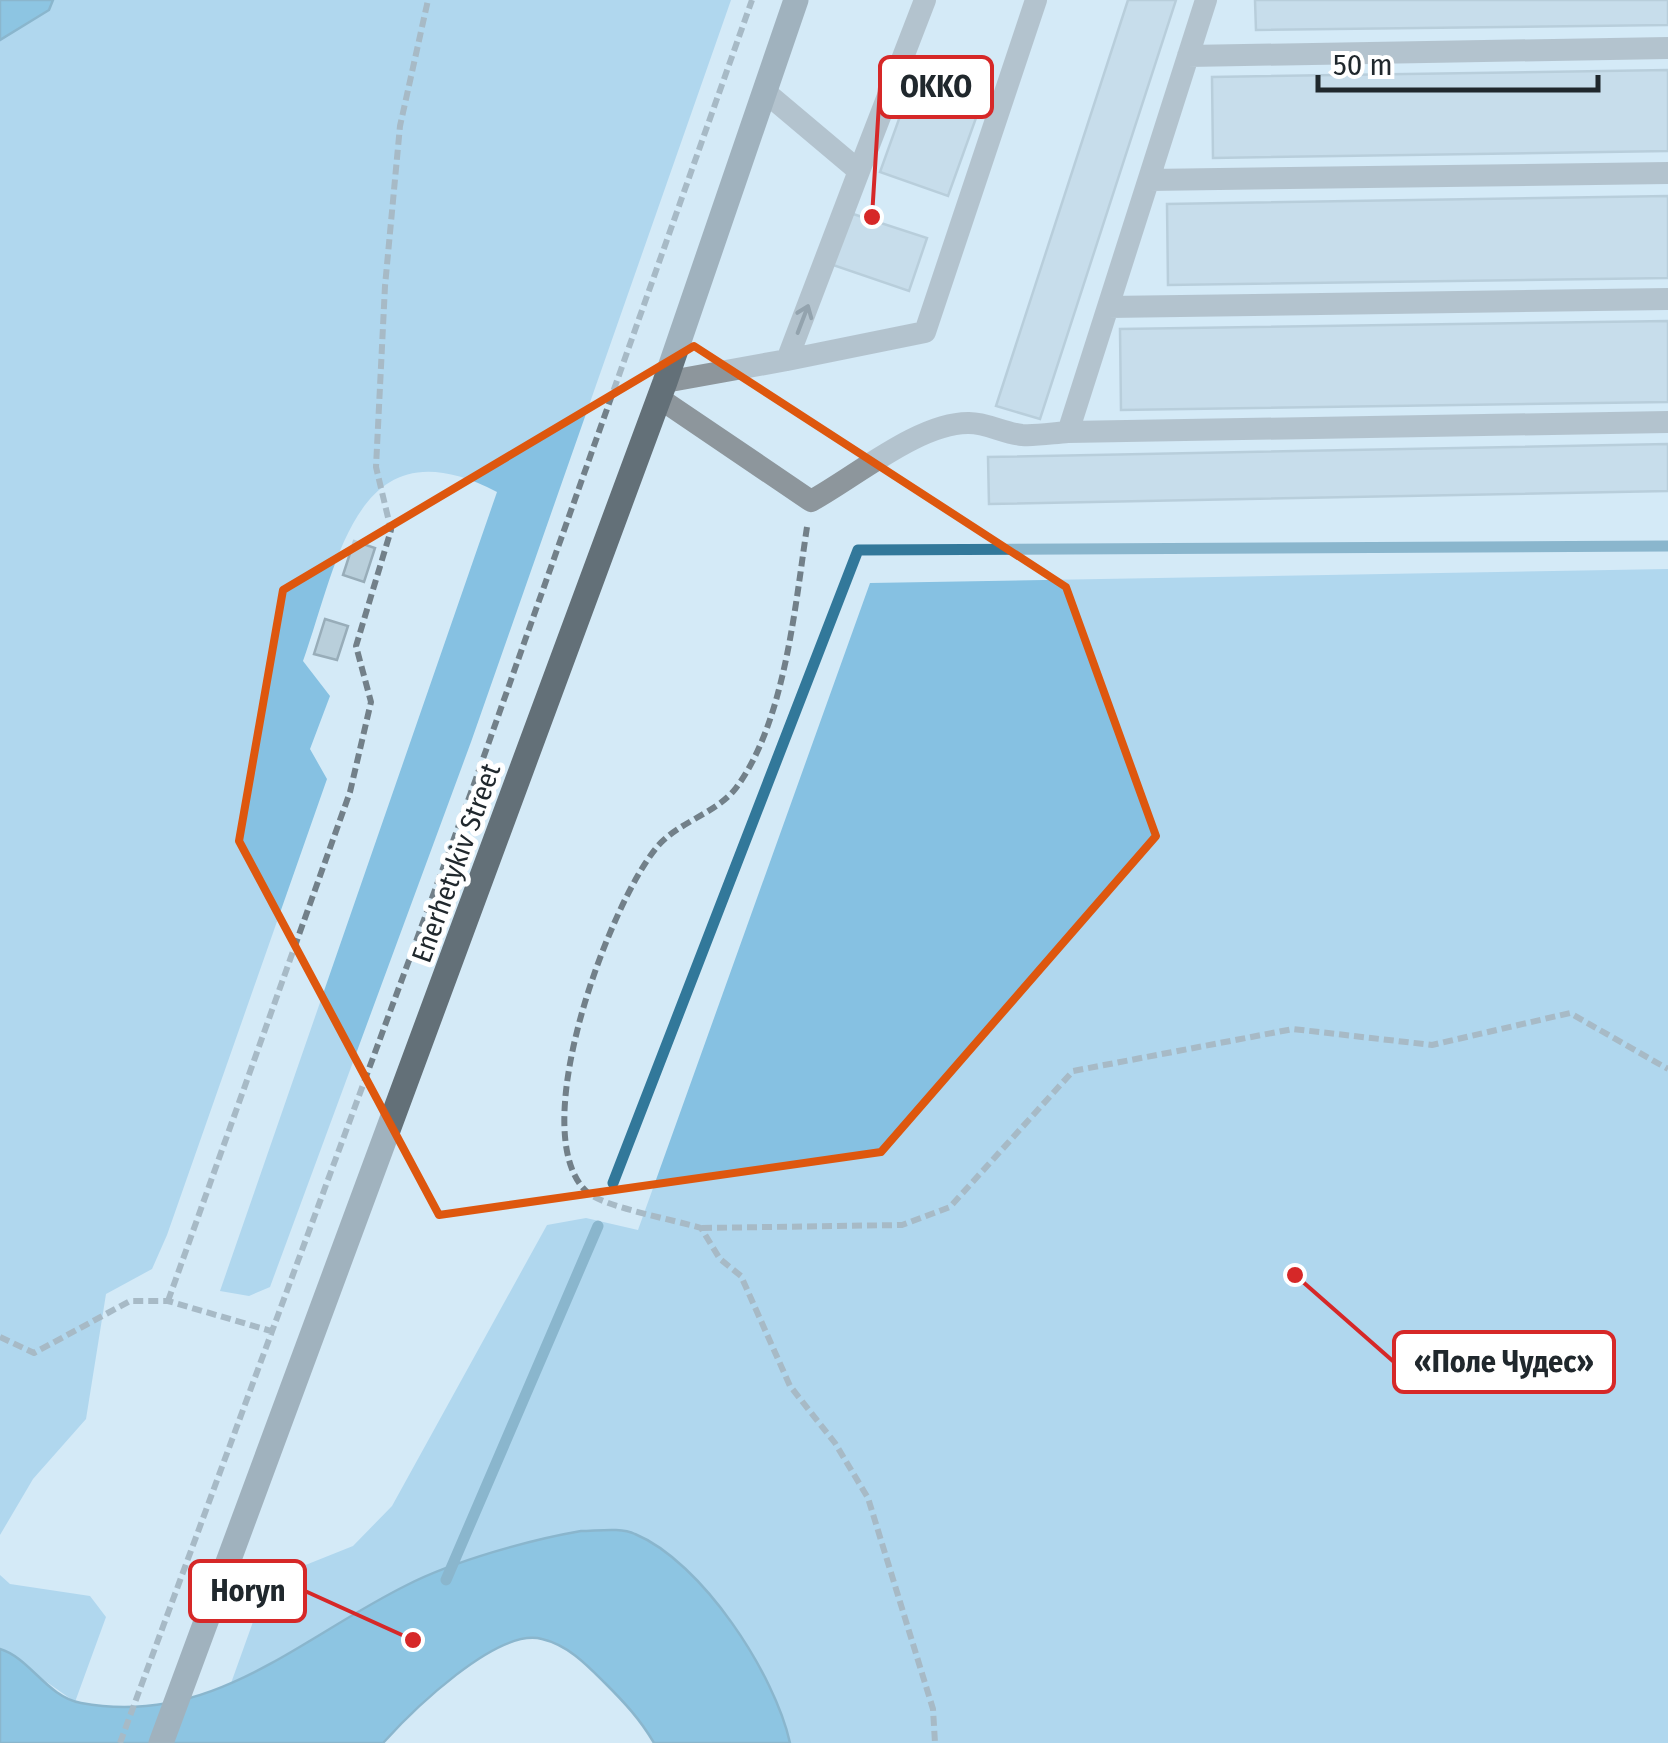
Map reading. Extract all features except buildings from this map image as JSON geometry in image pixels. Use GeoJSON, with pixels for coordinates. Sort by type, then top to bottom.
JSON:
{"type":"FeatureCollection","features":[{"type":"Feature","properties":{"kind":"main road","name":"Enerhetykiv Street"},"geometry":{"type":"LineString","coordinates":[[161,1743],[662,390],[796,0]]}},
{"type":"Feature","properties":{"kind":"lane"},"geometry":{"type":"LineString","coordinates":[[787,360],[925,0]]}},
{"type":"Feature","properties":{"kind":"lane"},"geometry":{"type":"LineString","coordinates":[[662,390],[924,332],[1036,0]]}},
{"type":"Feature","properties":{"kind":"lane"},"geometry":{"type":"LineString","coordinates":[[1068,432],[1206,0]]}},
{"type":"Feature","properties":{"kind":"lane"},"geometry":{"type":"LineString","coordinates":[[1188,56],[1668,48]]}},
{"type":"Feature","properties":{"kind":"lane"},"geometry":{"type":"LineString","coordinates":[[764,90],[859,172]]}},
{"type":"Feature","properties":{"kind":"lane"},"geometry":{"type":"LineString","coordinates":[[1149,180],[1668,173]]}},
{"type":"Feature","properties":{"kind":"lane"},"geometry":{"type":"LineString","coordinates":[[1108,308],[1668,299]]}},
{"type":"Feature","properties":{"kind":"lane"},"geometry":{"type":"LineString","coordinates":[[662,390],[811,501],[885,458],[911,437],[966,422],[1022,435],[1668,422]]}},
{"type":"Feature","properties":{"kind":"path"},"geometry":{"type":"LineString","coordinates":[[168,1301],[350,792],[371,702],[356,646],[391,530],[376,466],[385,286],[400,126],[428,0]]}},
{"type":"Feature","properties":{"kind":"path"},"geometry":{"type":"LineString","coordinates":[[120,1743],[274,1332],[752,0]]}},
{"type":"Feature","properties":{"kind":"path"},"geometry":{"type":"LineString","coordinates":[[811,501],[791,630],[766,728],[734,790],[660,843],[635,877],[612,931],[566,1067],[562,1116],[575,1179],[590,1195],[611,1206],[639,1208],[702,1228],[902,1225],[950,1207],[1072,1070],[1294,1029],[1432,1045],[1570,1013],[1668,1069]]}},
{"type":"Feature","properties":{"kind":"path"},"geometry":{"type":"LineString","coordinates":[[702,1228],[720,1259],[741,1276],[790,1386],[843,1454],[868,1498],[933,1709],[935,1743]]}},
{"type":"Feature","properties":{"kind":"path"},"geometry":{"type":"LineString","coordinates":[[0,1337],[34,1353],[130,1301],[168,1301],[310,1346]]}},
{"type":"Feature","properties":{"kind":"highlighted area"},"geometry":{"type":"Polygon","coordinates":[[[694,346],[1066,587],[1156,836],[881,1152],[439,1215],[239,841],[283,590],[694,346]]]}},
{"type":"Feature","properties":{"kind":"shaded area"},"geometry":{"type":"Polygon","coordinates":[[[0,0],[53,0],[49,10],[0,40],[0,0]]]}},
{"type":"Feature","properties":{"kind":"shaded area"},"geometry":{"type":"Polygon","coordinates":[[[53,0],[731,0],[471,742],[270,1287],[249,1296],[220,1291],[497,492],[450,474],[412,473],[383,487],[361,511],[343,544],[303,661],[330,696],[310,749],[327,779],[167,1235],[152,1269],[106,1294],[86,1419],[33,1479],[0,1535],[0,40],[49,10],[53,0]]]}},
{"type":"Feature","properties":{"kind":"shaded area"},"geometry":{"type":"Polygon","coordinates":[[[1668,569],[1668,1743],[790,1743],[752,1658],[715,1601],[467,1564],[411,1583],[230,1686],[268,1580],[353,1546],[392,1506],[547,1225],[586,1218],[638,1230],[870,583],[1668,569]]]}},
{"type":"Feature","properties":{"kind":"shaded area"},"geometry":{"type":"Polygon","coordinates":[[[581,1531],[635,1534],[660,1548],[710,1594],[769,1685],[790,1743],[654,1743],[625,1704],[576,1656],[542,1639],[523,1639],[479,1658],[456,1675],[383,1743],[0,1743],[0,1649],[21,1660],[58,1693],[81,1703],[128,1707],[172,1702],[252,1673],[426,1576],[492,1552],[581,1531]]]}},
{"type":"Feature","properties":{"kind":"shaded area"},"geometry":{"type":"Polygon","coordinates":[[[0,1575],[10,1584],[90,1596],[106,1617],[75,1702],[0,1649],[0,1575]]]}},
{"type":"Feature","properties":{"kind":"waterway"},"geometry":{"type":"LineString","coordinates":[[613,1183],[858,550],[1668,546]]}},
{"type":"Feature","properties":{"kind":"waterway"},"geometry":{"type":"LineString","coordinates":[[446,1580],[598,1226]]}},
{"type":"Feature","properties":{"kind":"place","name":"OKKO"},"geometry":{"type":"Point","coordinates":[872,217]}},
{"type":"Feature","properties":{"kind":"place","name":"«Поле Чудес»"},"geometry":{"type":"Point","coordinates":[1295,1275]}},
{"type":"Feature","properties":{"kind":"place","name":"Horyn"},"geometry":{"type":"Point","coordinates":[413,1640]}}]}
